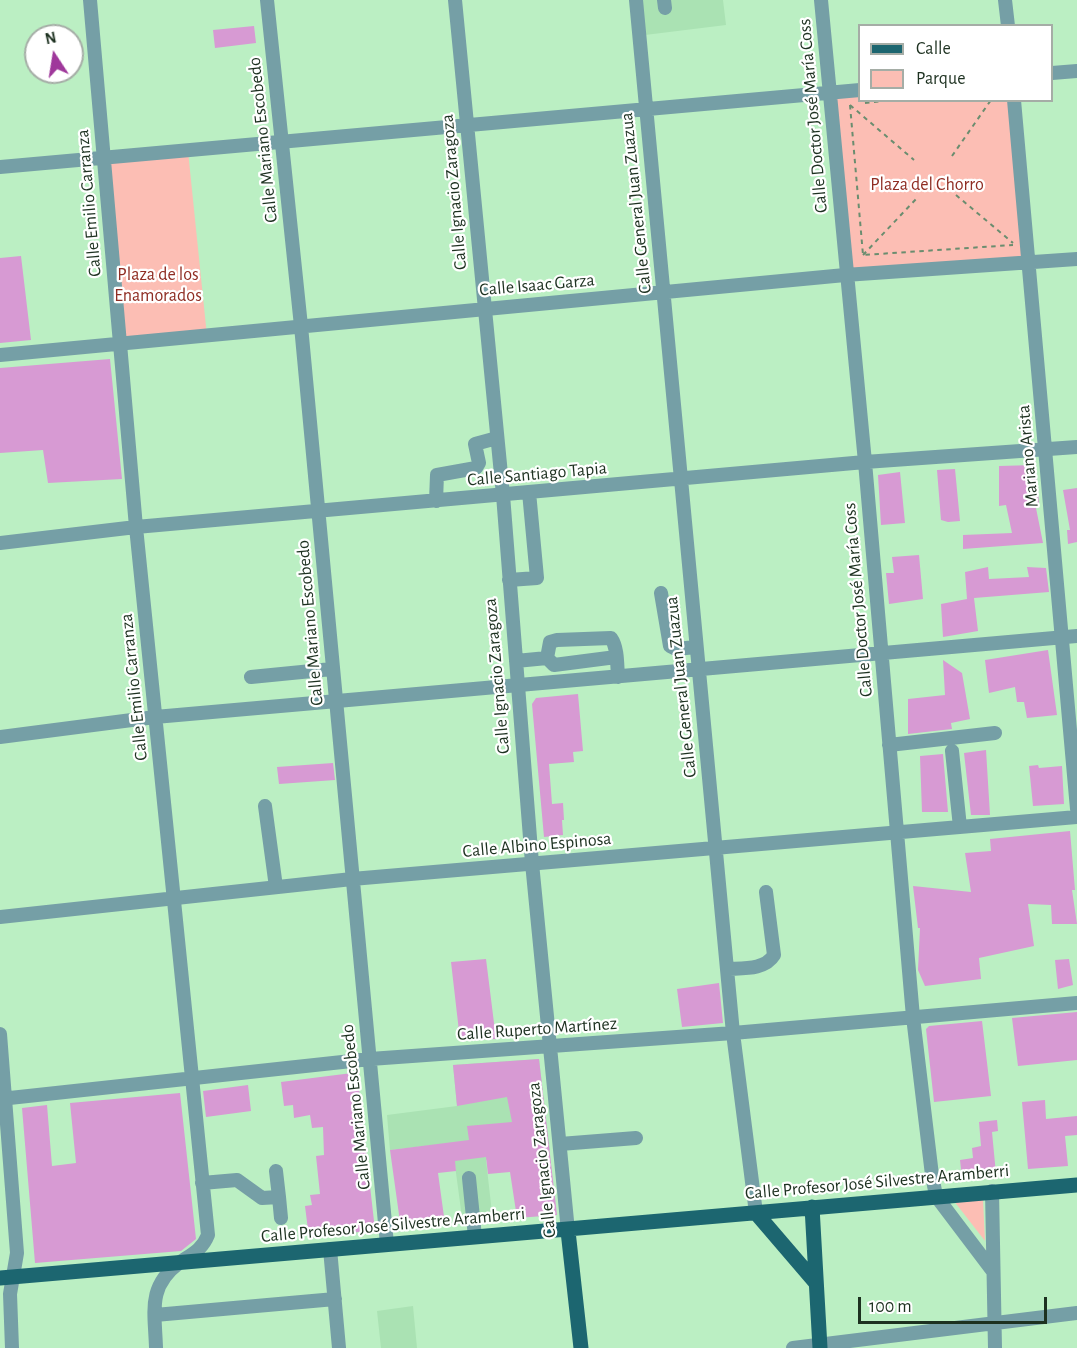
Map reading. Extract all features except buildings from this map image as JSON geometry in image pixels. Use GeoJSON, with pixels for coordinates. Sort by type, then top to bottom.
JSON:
{"type":"FeatureCollection","features":[{"type":"Feature","properties":{"kind":"main road","name":"Calle Profesor José Silvestre Aramberri"},"geometry":{"type":"LineString","coordinates":[[6,1277],[387,1244],[568,1231],[812,1207],[1077,1185]]}},
{"type":"Feature","properties":{"kind":"main road"},"geometry":{"type":"LineString","coordinates":[[812,1207],[820,1346]]}},
{"type":"Feature","properties":{"kind":"main road"},"geometry":{"type":"LineString","coordinates":[[756,1213],[816,1282]]}},
{"type":"Feature","properties":{"kind":"main road","name":"Calle Ignacio Zaragoza"},"geometry":{"type":"LineString","coordinates":[[568,1231],[581,1348]]}},
{"type":"Feature","properties":{"kind":"street","name":"Calle Emilio Carranza"},"geometry":{"type":"LineString","coordinates":[[90,0],[136,526],[172,899],[208,1235],[197,1252],[179,1263],[158,1284],[155,1294],[156,1348]]}},
{"type":"Feature","properties":{"kind":"street","name":"Calle Mariano Escobedo"},"geometry":{"type":"LineString","coordinates":[[267,0],[301,326],[387,1244]]}},
{"type":"Feature","properties":{"kind":"street","name":"Calle Ignacio Zaragoza"},"geometry":{"type":"LineString","coordinates":[[454,0],[503,495],[532,863],[568,1231]]}},
{"type":"Feature","properties":{"kind":"street","name":"Calle General Juan Zuazua"},"geometry":{"type":"LineString","coordinates":[[636,0],[733,1033],[756,1213]]}},
{"type":"Feature","properties":{"kind":"street","name":"Calle Doctor José María Coss"},"geometry":{"type":"LineString","coordinates":[[821,0],[845,275],[865,462],[913,1017],[936,1196]]}},
{"type":"Feature","properties":{"kind":"street"},"geometry":{"type":"LineString","coordinates":[[1005,0],[1008,24]]}},
{"type":"Feature","properties":{"kind":"street"},"geometry":{"type":"LineString","coordinates":[[1053,73],[1077,71]]}},
{"type":"Feature","properties":{"kind":"street"},"geometry":{"type":"LineString","coordinates":[[0,167],[281,144],[858,90]]}},
{"type":"Feature","properties":{"kind":"street","name":"Mariano Arista"},"geometry":{"type":"LineString","coordinates":[[1014,102],[1077,809]]}},
{"type":"Feature","properties":{"kind":"street","name":"Calle Isaac Garza"},"geometry":{"type":"LineString","coordinates":[[0,355],[845,275],[1077,260]]}},
{"type":"Feature","properties":{"kind":"street"},"geometry":{"type":"LineString","coordinates":[[436,501],[437,476],[476,468],[479,463],[475,444],[497,438]]}},
{"type":"Feature","properties":{"kind":"street","name":"Calle Santiago Tapia"},"geometry":{"type":"LineString","coordinates":[[0,543],[136,526],[318,512],[865,462],[1077,447]]}},
{"type":"Feature","properties":{"kind":"street"},"geometry":{"type":"LineString","coordinates":[[509,580],[537,578],[529,492]]}},
{"type":"Feature","properties":{"kind":"street"},"geometry":{"type":"LineString","coordinates":[[661,593],[670,646],[676,649],[696,647]]}},
{"type":"Feature","properties":{"kind":"street"},"geometry":{"type":"LineString","coordinates":[[0,737],[155,717],[518,687],[1077,636]]}},
{"type":"Feature","properties":{"kind":"street"},"geometry":{"type":"LineString","coordinates":[[616,657],[551,664],[547,658],[547,647],[552,641],[607,638],[614,641],[616,657],[618,677]]}},
{"type":"Feature","properties":{"kind":"street"},"geometry":{"type":"LineString","coordinates":[[516,661],[547,658]]}},
{"type":"Feature","properties":{"kind":"street"},"geometry":{"type":"LineString","coordinates":[[251,677],[332,669]]}},
{"type":"Feature","properties":{"kind":"street"},"geometry":{"type":"LineString","coordinates":[[889,745],[995,733]]}},
{"type":"Feature","properties":{"kind":"street"},"geometry":{"type":"LineString","coordinates":[[952,752],[960,827]]}},
{"type":"Feature","properties":{"kind":"street"},"geometry":{"type":"LineString","coordinates":[[265,806],[276,887]]}},
{"type":"Feature","properties":{"kind":"street","name":"Calle Albino Espinosa"},"geometry":{"type":"LineString","coordinates":[[0,917],[352,879],[1077,817]]}},
{"type":"Feature","properties":{"kind":"street"},"geometry":{"type":"LineString","coordinates":[[727,969],[761,965],[770,962],[774,955],[766,892]]}},
{"type":"Feature","properties":{"kind":"street","name":"Calle Ruperto Martínez"},"geometry":{"type":"LineString","coordinates":[[3,1099],[370,1059],[733,1033],[1077,1003]]}},
{"type":"Feature","properties":{"kind":"street"},"geometry":{"type":"LineString","coordinates":[[0,1034],[5,1169],[17,1253],[6,1277],[12,1348]]}},
{"type":"Feature","properties":{"kind":"street"},"geometry":{"type":"LineString","coordinates":[[560,1144],[636,1138]]}},
{"type":"Feature","properties":{"kind":"street"},"geometry":{"type":"LineString","coordinates":[[276,1171],[281,1218]]}},
{"type":"Feature","properties":{"kind":"street"},"geometry":{"type":"LineString","coordinates":[[469,1178],[475,1237]]}},
{"type":"Feature","properties":{"kind":"street"},"geometry":{"type":"LineString","coordinates":[[202,1183],[237,1180],[262,1198],[279,1197]]}},
{"type":"Feature","properties":{"kind":"street"},"geometry":{"type":"LineString","coordinates":[[992,1191],[995,1348]]}},
{"type":"Feature","properties":{"kind":"street"},"geometry":{"type":"LineString","coordinates":[[936,1196],[992,1270]]}},
{"type":"Feature","properties":{"kind":"street"},"geometry":{"type":"LineString","coordinates":[[330,1249],[339,1348]]}},
{"type":"Feature","properties":{"kind":"street"},"geometry":{"type":"LineString","coordinates":[[155,1316],[335,1299]]}},
{"type":"Feature","properties":{"kind":"street"},"geometry":{"type":"LineString","coordinates":[[793,1348],[1077,1313]]}},
{"type":"Feature","properties":{"kind":"path"},"geometry":{"type":"LineString","coordinates":[[849,105],[874,102]]}},
{"type":"Feature","properties":{"kind":"path"},"geometry":{"type":"LineString","coordinates":[[952,156],[990,102]]}},
{"type":"Feature","properties":{"kind":"path"},"geometry":{"type":"LineString","coordinates":[[849,105],[914,160]]}},
{"type":"Feature","properties":{"kind":"path"},"geometry":{"type":"LineString","coordinates":[[849,105],[862,255]]}},
{"type":"Feature","properties":{"kind":"path"},"geometry":{"type":"LineString","coordinates":[[956,195],[1015,245]]}},
{"type":"Feature","properties":{"kind":"path"},"geometry":{"type":"LineString","coordinates":[[862,255],[917,198]]}},
{"type":"Feature","properties":{"kind":"path"},"geometry":{"type":"LineString","coordinates":[[1014,234],[1015,245]]}},
{"type":"Feature","properties":{"kind":"path"},"geometry":{"type":"LineString","coordinates":[[862,255],[1015,245]]}},
{"type":"Feature","properties":{"kind":"shaded area"},"geometry":{"type":"Polygon","coordinates":[[[641,0],[723,0],[726,25],[645,35],[641,0]]]}},
{"type":"Feature","properties":{"kind":"shaded area"},"geometry":{"type":"Polygon","coordinates":[[[539,1059],[550,1150],[486,1160],[493,1222],[463,1225],[452,1143],[390,1150],[387,1115],[457,1106],[453,1065],[539,1059]]]}},
{"type":"Feature","properties":{"kind":"shaded area"},"geometry":{"type":"Polygon","coordinates":[[[413,1306],[417,1348],[381,1348],[377,1311],[413,1306]]]}},
{"type":"Feature","properties":{"kind":"green space","name":"Plaza del Chorro"},"geometry":{"type":"Polygon","coordinates":[[[858,90],[858,102],[1014,102],[1030,263],[845,275],[830,92],[858,90]]]}},
{"type":"Feature","properties":{"kind":"green space","name":"Plaza de los Enamorados"},"geometry":{"type":"Polygon","coordinates":[[[188,151],[207,336],[120,342],[104,158],[188,151]]]}},
{"type":"Feature","properties":{"kind":"green space"},"geometry":{"type":"Polygon","coordinates":[[[983,1200],[985,1241],[954,1201],[983,1200]]]}}]}
